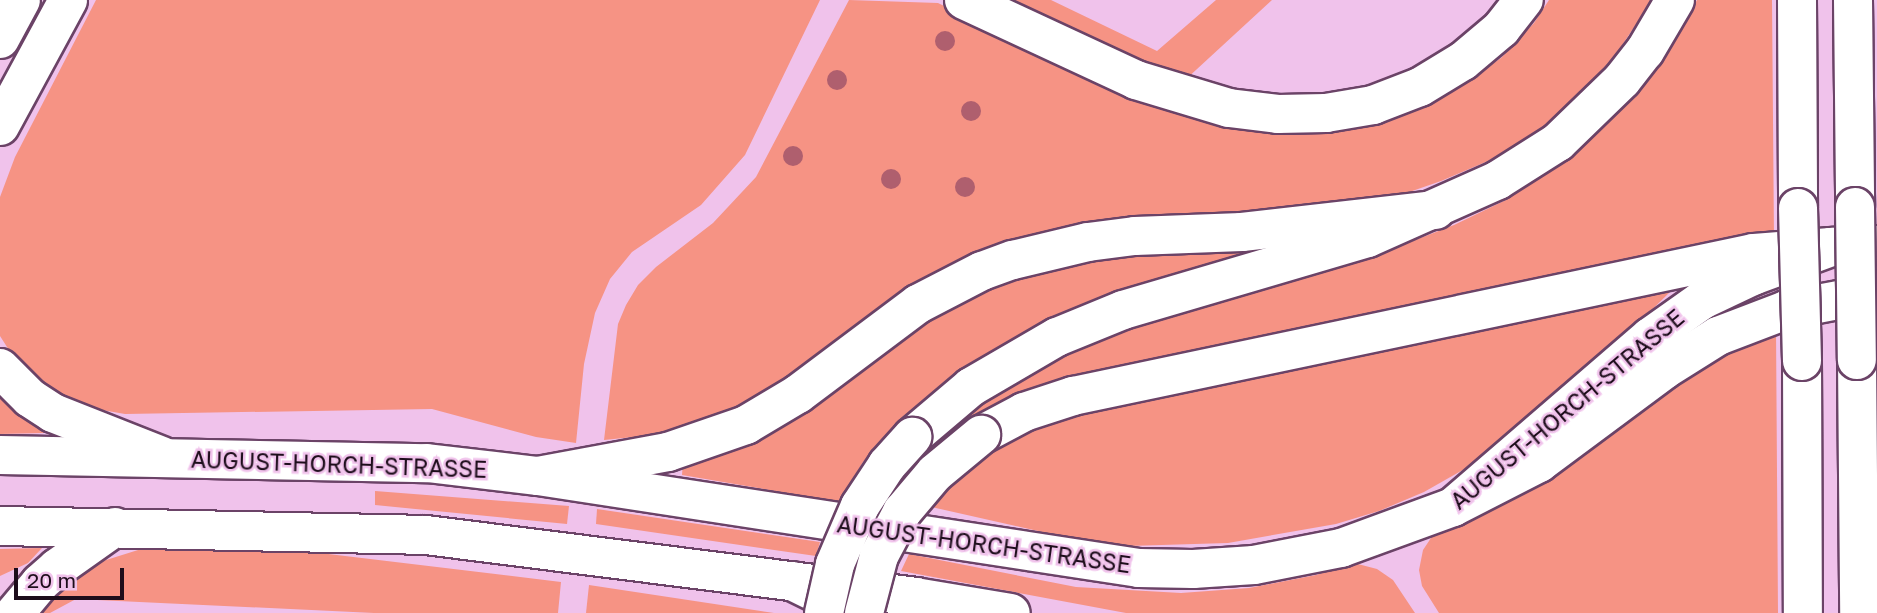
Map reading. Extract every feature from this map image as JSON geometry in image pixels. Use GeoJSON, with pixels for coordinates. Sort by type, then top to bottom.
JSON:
{"type":"FeatureCollection","features":[{"type":"Feature","properties":{"kind":"main road"},"geometry":{"type":"LineString","coordinates":[[0,38],[21,0]]}},
{"type":"Feature","properties":{"kind":"main road"},"geometry":{"type":"LineString","coordinates":[[0,126],[68,0]]}},
{"type":"Feature","properties":{"kind":"main road"},"geometry":{"type":"LineString","coordinates":[[964,0],[1136,80],[1229,108],[1278,114],[1326,113],[1373,104],[1420,87],[1463,61],[1501,29],[1524,0]]}},
{"type":"Feature","properties":{"kind":"main road"},"geometry":{"type":"LineString","coordinates":[[824,613],[835,564],[855,517],[887,465],[912,437],[971,387],[1057,337],[1123,310],[1342,246],[1436,210],[1498,180],[1558,142],[1622,80],[1645,51],[1675,0]]}},
{"type":"Feature","properties":{"kind":"main road"},"geometry":{"type":"LineString","coordinates":[[1797,0],[1803,613]]}},
{"type":"Feature","properties":{"kind":"main road"},"geometry":{"type":"LineString","coordinates":[[1853,0],[1859,613]]}},
{"type":"Feature","properties":{"kind":"main road"},"geometry":{"type":"LineString","coordinates":[[538,476],[668,452],[746,425],[798,394],[918,304],[982,271],[1013,260],[1066,247],[1135,236],[1242,232],[1436,210]]}},
{"type":"Feature","properties":{"kind":"main road","name":"AUGUST-HORCH-STRASSE"},"geometry":{"type":"LineString","coordinates":[[0,455],[427,463],[538,476],[929,537],[1165,569],[1254,565],[1316,554],[1377,537],[1453,507],[1677,316],[1727,287],[1831,247],[1877,245]]}},
{"type":"Feature","properties":{"kind":"main road"},"geometry":{"type":"LineString","coordinates":[[864,613],[879,556],[902,512],[935,473],[981,435],[1024,412],[1073,396],[1754,253],[1831,247]]}},
{"type":"Feature","properties":{"kind":"main road"},"geometry":{"type":"LineString","coordinates":[[1453,507],[1539,463],[1664,370],[1718,335],[1786,310],[1843,299],[1877,299]]}},
{"type":"Feature","properties":{"kind":"main road"},"geometry":{"type":"LineString","coordinates":[[0,368],[15,385],[53,413],[167,458]]}},
{"type":"Feature","properties":{"kind":"main road"},"geometry":{"type":"LineString","coordinates":[[0,526],[426,535],[792,581],[1011,613]]}},
{"type":"Feature","properties":{"kind":"main road"},"geometry":{"type":"LineString","coordinates":[[15,613],[40,583],[57,568],[115,527]]}},
{"type":"Feature","properties":{"kind":"main road"},"geometry":{"type":"LineString","coordinates":[[792,581],[858,613]]}},
{"type":"Feature","properties":{"kind":"shaded area"},"geometry":{"type":"Polygon","coordinates":[[[96,0],[820,0],[745,155],[701,205],[632,252],[610,279],[595,313],[584,364],[576,443],[536,437],[432,409],[125,414],[79,406],[47,391],[16,361],[0,336],[0,197],[15,157],[96,0]]]}},
{"type":"Feature","properties":{"kind":"shaded area"},"geometry":{"type":"Polygon","coordinates":[[[849,0],[938,3],[1141,102],[1239,128],[1293,132],[1350,129],[1407,111],[1456,89],[1501,58],[1534,23],[1549,0],[1652,0],[1617,53],[1586,89],[1556,117],[1526,139],[1488,161],[1441,181],[1395,197],[1342,207],[1103,223],[1050,231],[993,248],[766,392],[731,410],[663,434],[604,440],[618,324],[626,305],[638,285],[656,267],[713,223],[756,177],[849,0]]]}},
{"type":"Feature","properties":{"kind":"shaded area"},"geometry":{"type":"Polygon","coordinates":[[[997,0],[1051,0],[1157,51],[1216,0],[1272,0],[1184,81],[997,0]]]}},
{"type":"Feature","properties":{"kind":"shaded area"},"geometry":{"type":"Polygon","coordinates":[[[1697,0],[1772,0],[1774,239],[938,446],[923,445],[1028,369],[1120,332],[1387,251],[1454,225],[1508,199],[1593,137],[1630,99],[1668,53],[1697,0]]]}},
{"type":"Feature","properties":{"kind":"shaded area"},"geometry":{"type":"Polygon","coordinates":[[[1253,244],[1252,257],[975,364],[932,394],[897,426],[863,462],[839,502],[682,475],[683,461],[988,286],[1081,259],[1253,244]]]}},
{"type":"Feature","properties":{"kind":"shaded area"},"geometry":{"type":"Polygon","coordinates":[[[1674,288],[1546,414],[1505,446],[1424,492],[1379,511],[1336,524],[1228,543],[1128,546],[1082,541],[927,506],[965,464],[1038,422],[1674,288]]]}},
{"type":"Feature","properties":{"kind":"shaded area"},"geometry":{"type":"Polygon","coordinates":[[[1776,329],[1778,613],[1439,613],[1422,586],[1419,570],[1423,550],[1433,535],[1456,525],[1699,365],[1776,329]]]}},
{"type":"Feature","properties":{"kind":"shaded area"},"geometry":{"type":"Polygon","coordinates":[[[0,396],[23,415],[43,425],[44,433],[0,434],[0,396]]]}},
{"type":"Feature","properties":{"kind":"shaded area"},"geometry":{"type":"Polygon","coordinates":[[[375,491],[569,506],[567,524],[375,505],[375,491]]]}},
{"type":"Feature","properties":{"kind":"shaded area"},"geometry":{"type":"Polygon","coordinates":[[[597,509],[820,542],[816,556],[596,524],[597,509]]]}},
{"type":"Feature","properties":{"kind":"shaded area"},"geometry":{"type":"Polygon","coordinates":[[[154,545],[320,553],[561,582],[558,613],[374,613],[76,599],[50,613],[35,613],[66,581],[103,561],[154,545]]]}},
{"type":"Feature","properties":{"kind":"shaded area"},"geometry":{"type":"Polygon","coordinates":[[[42,548],[28,563],[0,576],[0,549],[42,548]]]}},
{"type":"Feature","properties":{"kind":"shaded area"},"geometry":{"type":"Polygon","coordinates":[[[909,554],[1076,587],[1181,593],[1249,588],[1316,575],[1354,563],[1377,569],[1393,580],[1415,613],[1126,613],[901,571],[909,554]]]}},
{"type":"Feature","properties":{"kind":"shaded area"},"geometry":{"type":"Polygon","coordinates":[[[589,585],[774,613],[586,613],[589,585]]]}}]}
